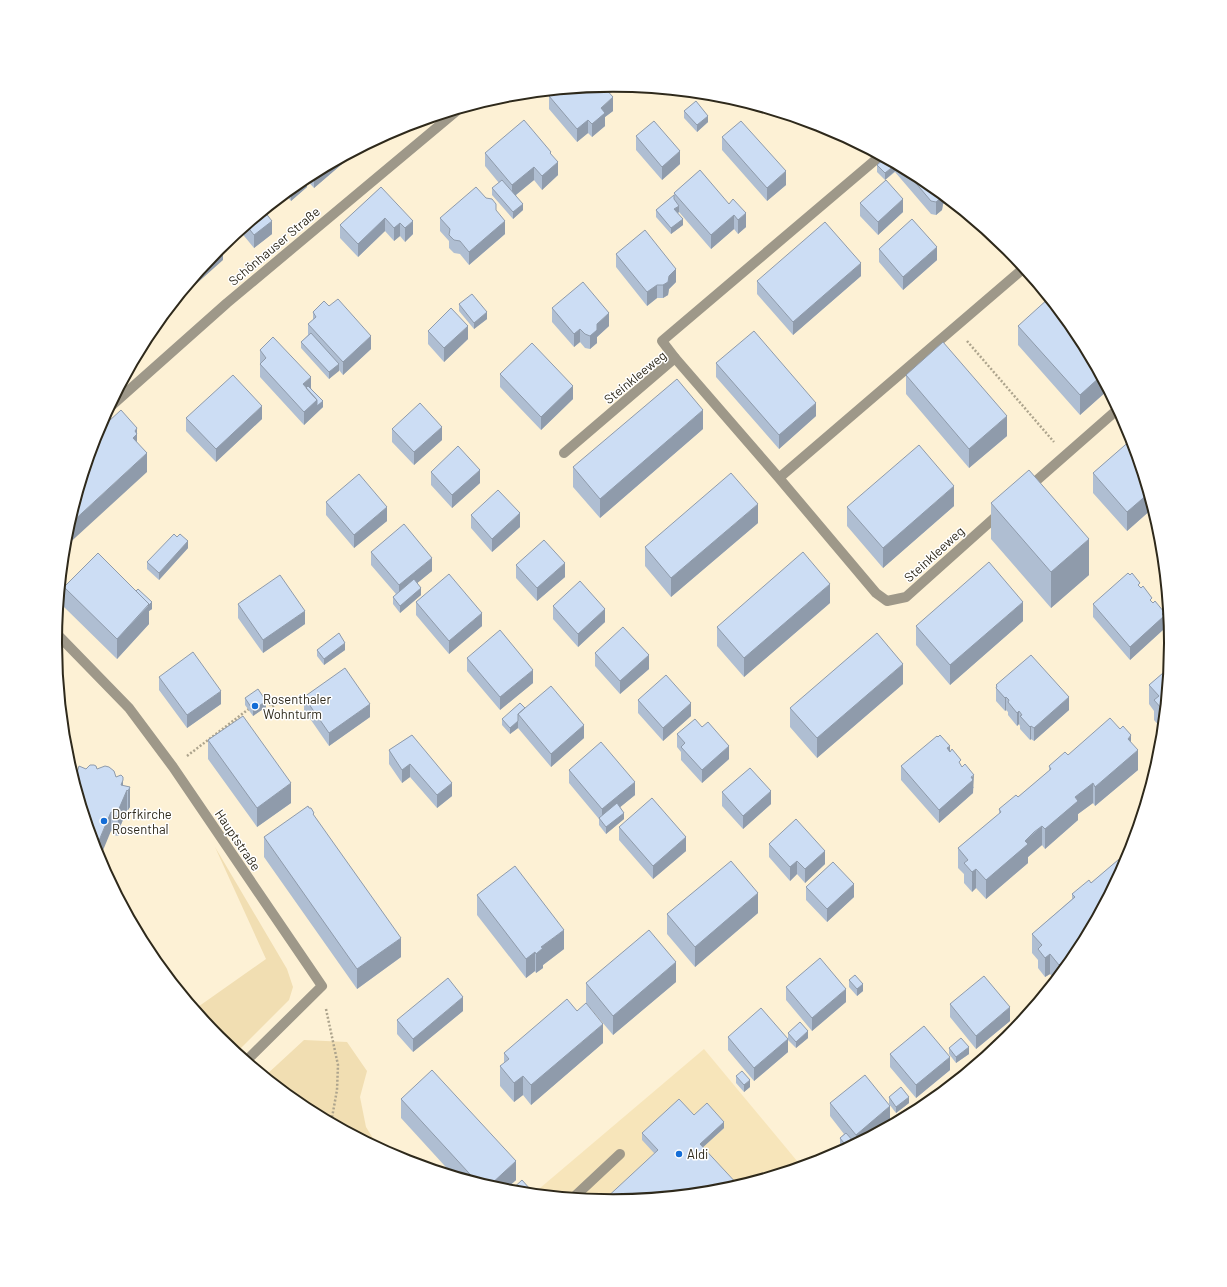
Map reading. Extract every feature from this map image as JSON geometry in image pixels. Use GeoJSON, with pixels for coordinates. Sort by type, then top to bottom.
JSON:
{"type":"FeatureCollection","features":[{"type":"Feature","properties":{"kind":"street","name":"Schönhauser Straße"},"geometry":{"type":"LineString","coordinates":[[120,398],[227,303],[449,117]]}},
{"type":"Feature","properties":{"kind":"street"},"geometry":{"type":"LineString","coordinates":[[675,358],[662,341],[876,159]]}},
{"type":"Feature","properties":{"kind":"street"},"geometry":{"type":"LineString","coordinates":[[779,478],[1020,272]]}},
{"type":"Feature","properties":{"kind":"street","name":"Steinkleeweg"},"geometry":{"type":"LineString","coordinates":[[564,453],[675,358],[876,593],[887,601],[906,597],[1006,508]]}},
{"type":"Feature","properties":{"kind":"street"},"geometry":{"type":"LineString","coordinates":[[1018,497],[1114,412]]}},
{"type":"Feature","properties":{"kind":"street","name":"Hauptstraße"},"geometry":{"type":"LineString","coordinates":[[62,639],[129,708],[173,767],[322,986]]}},
{"type":"Feature","properties":{"kind":"street"},"geometry":{"type":"LineString","coordinates":[[250,1058],[322,986]]}},
{"type":"Feature","properties":{"kind":"street"},"geometry":{"type":"LineString","coordinates":[[577,1194],[620,1154]]}},
{"type":"Feature","properties":{"kind":"path"},"geometry":{"type":"LineString","coordinates":[[955,328],[1065,455]]}},
{"type":"Feature","properties":{"kind":"path"},"geometry":{"type":"LineString","coordinates":[[258,702],[264,697],[272,707],[284,697]]}},
{"type":"Feature","properties":{"kind":"path"},"geometry":{"type":"LineString","coordinates":[[173,767],[252,706]]}},
{"type":"Feature","properties":{"kind":"path"},"geometry":{"type":"LineString","coordinates":[[322,986],[338,1065],[337,1090],[332,1117]]}},
{"type":"Feature","properties":{"kind":"shaded area"},"geometry":{"type":"Polygon","coordinates":[[[215,847],[287,969],[293,987],[289,1000],[240,1049],[199,1006],[266,959],[215,847]]]}},
{"type":"Feature","properties":{"kind":"shaded area"},"geometry":{"type":"Polygon","coordinates":[[[304,1040],[347,1042],[367,1071],[360,1097],[366,1127],[374,1140],[338,1121],[307,1102],[268,1073],[304,1040]]]}},
{"type":"Feature","properties":{"kind":"shaded area"},"geometry":{"type":"Polygon","coordinates":[[[704,1049],[799,1163],[756,1176],[721,1184],[650,1194],[577,1194],[538,1189],[704,1049]]]}},
{"type":"Feature","properties":{"kind":"building"},"geometry":{"type":"Polygon","coordinates":[[[609,92],[613,97],[601,108],[605,113],[592,124],[588,120],[577,129],[549,96],[577,93],[609,92]]]}},
{"type":"Feature","properties":{"kind":"building"},"geometry":{"type":"Polygon","coordinates":[[[696,101],[708,116],[697,125],[684,111],[696,101]]]}},
{"type":"Feature","properties":{"kind":"building"},"geometry":{"type":"Polygon","coordinates":[[[524,120],[558,162],[542,176],[534,167],[512,185],[485,153],[524,120]]]}},
{"type":"Feature","properties":{"kind":"building"},"geometry":{"type":"Polygon","coordinates":[[[654,121],[680,151],[662,167],[636,136],[654,121]]]}},
{"type":"Feature","properties":{"kind":"building"},"geometry":{"type":"Polygon","coordinates":[[[741,121],[786,171],[767,188],[722,137],[741,121]]]}},
{"type":"Feature","properties":{"kind":"building"},"geometry":{"type":"Polygon","coordinates":[[[881,162],[892,168],[885,173],[877,165],[881,162]]]}},
{"type":"Feature","properties":{"kind":"building"},"geometry":{"type":"Polygon","coordinates":[[[700,170],[729,204],[733,199],[746,213],[738,220],[734,215],[711,235],[674,193],[700,170]]]}},
{"type":"Feature","properties":{"kind":"building"},"geometry":{"type":"Polygon","coordinates":[[[502,180],[523,204],[513,212],[492,188],[502,180]]]}},
{"type":"Feature","properties":{"kind":"building"},"geometry":{"type":"Polygon","coordinates":[[[886,180],[903,199],[878,222],[860,203],[886,180]]]}},
{"type":"Feature","properties":{"kind":"building"},"geometry":{"type":"Polygon","coordinates":[[[915,182],[939,199],[936,202],[931,201],[915,182]]]}},
{"type":"Feature","properties":{"kind":"building"},"geometry":{"type":"Polygon","coordinates":[[[381,187],[413,221],[405,228],[400,223],[394,228],[385,218],[358,244],[340,225],[381,187]]]}},
{"type":"Feature","properties":{"kind":"building"},"geometry":{"type":"Polygon","coordinates":[[[476,187],[486,198],[492,199],[496,204],[496,210],[505,221],[469,252],[460,241],[454,240],[449,235],[450,229],[440,218],[476,187]]]}},
{"type":"Feature","properties":{"kind":"building"},"geometry":{"type":"Polygon","coordinates":[[[674,195],[674,199],[679,206],[674,209],[683,219],[671,228],[656,210],[674,195]]]}},
{"type":"Feature","properties":{"kind":"building"},"geometry":{"type":"Polygon","coordinates":[[[267,215],[272,221],[254,235],[250,229],[267,215]]]}},
{"type":"Feature","properties":{"kind":"building"},"geometry":{"type":"Polygon","coordinates":[[[912,219],[937,247],[903,277],[879,249],[912,219]]]}},
{"type":"Feature","properties":{"kind":"building"},"geometry":{"type":"Polygon","coordinates":[[[825,222],[861,263],[793,322],[757,281],[825,222]]]}},
{"type":"Feature","properties":{"kind":"building"},"geometry":{"type":"Polygon","coordinates":[[[645,230],[676,269],[669,276],[668,282],[663,285],[657,285],[647,292],[616,254],[645,230]]]}},
{"type":"Feature","properties":{"kind":"building"},"geometry":{"type":"Polygon","coordinates":[[[583,282],[609,313],[597,324],[597,330],[590,336],[585,334],[580,329],[574,334],[552,308],[583,282]]]}},
{"type":"Feature","properties":{"kind":"building"},"geometry":{"type":"Polygon","coordinates":[[[472,294],[487,312],[474,323],[459,304],[472,294]]]}},
{"type":"Feature","properties":{"kind":"building"},"geometry":{"type":"Polygon","coordinates":[[[338,299],[371,336],[343,362],[308,324],[316,317],[313,312],[324,301],[329,306],[338,299]]]}},
{"type":"Feature","properties":{"kind":"building"},"geometry":{"type":"Polygon","coordinates":[[[1045,301],[1072,337],[1097,380],[1080,395],[1018,326],[1045,301]]]}},
{"type":"Feature","properties":{"kind":"building"},"geometry":{"type":"Polygon","coordinates":[[[451,308],[468,326],[444,348],[428,331],[451,308]]]}},
{"type":"Feature","properties":{"kind":"building"},"geometry":{"type":"Polygon","coordinates":[[[754,331],[816,403],[779,435],[716,363],[754,331]]]}},
{"type":"Feature","properties":{"kind":"building"},"geometry":{"type":"Polygon","coordinates":[[[311,333],[339,364],[329,372],[301,342],[311,333]]]}},
{"type":"Feature","properties":{"kind":"building"},"geometry":{"type":"Polygon","coordinates":[[[273,337],[311,377],[303,384],[317,400],[304,412],[260,364],[266,358],[260,350],[273,337]]]}},
{"type":"Feature","properties":{"kind":"building"},"geometry":{"type":"Polygon","coordinates":[[[943,342],[1007,416],[969,449],[906,375],[943,342]]]}},
{"type":"Feature","properties":{"kind":"building"},"geometry":{"type":"Polygon","coordinates":[[[532,343],[573,386],[541,417],[500,374],[532,343]]]}},
{"type":"Feature","properties":{"kind":"building"},"geometry":{"type":"Polygon","coordinates":[[[233,375],[262,406],[216,449],[186,418],[233,375]]]}},
{"type":"Feature","properties":{"kind":"building"},"geometry":{"type":"Polygon","coordinates":[[[677,379],[703,410],[600,499],[573,467],[677,379]]]}},
{"type":"Feature","properties":{"kind":"building"},"geometry":{"type":"Polygon","coordinates":[[[308,386],[323,401],[317,406],[317,400],[306,388],[308,386]]]}},
{"type":"Feature","properties":{"kind":"building"},"geometry":{"type":"Polygon","coordinates":[[[420,403],[442,427],[414,452],[392,429],[420,403]]]}},
{"type":"Feature","properties":{"kind":"building"},"geometry":{"type":"Polygon","coordinates":[[[121,410],[137,428],[135,431],[137,434],[133,438],[147,453],[77,517],[91,466],[109,421],[121,410]]]}},
{"type":"Feature","properties":{"kind":"building"},"geometry":{"type":"Polygon","coordinates":[[[1127,443],[1136,466],[1145,497],[1127,512],[1093,473],[1127,443]]]}},
{"type":"Feature","properties":{"kind":"building"},"geometry":{"type":"Polygon","coordinates":[[[919,445],[954,486],[883,548],[847,507],[919,445]]]}},
{"type":"Feature","properties":{"kind":"building"},"geometry":{"type":"Polygon","coordinates":[[[458,446],[480,470],[452,495],[431,472],[458,446]]]}},
{"type":"Feature","properties":{"kind":"building"},"geometry":{"type":"Polygon","coordinates":[[[1029,470],[1089,539],[1051,572],[991,503],[1029,470]]]}},
{"type":"Feature","properties":{"kind":"building"},"geometry":{"type":"Polygon","coordinates":[[[731,473],[758,504],[671,578],[645,547],[731,473]]]}},
{"type":"Feature","properties":{"kind":"building"},"geometry":{"type":"Polygon","coordinates":[[[359,474],[387,507],[354,535],[326,502],[359,474]]]}},
{"type":"Feature","properties":{"kind":"building"},"geometry":{"type":"Polygon","coordinates":[[[498,490],[520,513],[492,539],[471,515],[498,490]]]}},
{"type":"Feature","properties":{"kind":"building"},"geometry":{"type":"Polygon","coordinates":[[[404,524],[432,558],[399,585],[371,552],[404,524]]]}},
{"type":"Feature","properties":{"kind":"building"},"geometry":{"type":"Polygon","coordinates":[[[174,534],[177,537],[180,534],[188,541],[159,573],[147,562],[174,534]]]}},
{"type":"Feature","properties":{"kind":"building"},"geometry":{"type":"Polygon","coordinates":[[[544,540],[565,563],[537,588],[516,565],[544,540]]]}},
{"type":"Feature","properties":{"kind":"building"},"geometry":{"type":"Polygon","coordinates":[[[803,552],[830,584],[744,658],[717,627],[803,552]]]}},
{"type":"Feature","properties":{"kind":"building"},"geometry":{"type":"Polygon","coordinates":[[[98,553],[149,604],[117,639],[65,588],[65,586],[98,553]]]}},
{"type":"Feature","properties":{"kind":"building"},"geometry":{"type":"Polygon","coordinates":[[[989,562],[1023,602],[950,665],[916,626],[989,562]]]}},
{"type":"Feature","properties":{"kind":"building"},"geometry":{"type":"Polygon","coordinates":[[[1128,573],[1130,575],[1132,573],[1140,583],[1138,585],[1141,588],[1143,586],[1152,598],[1150,600],[1153,603],[1155,601],[1164,612],[1162,614],[1164,616],[1130,647],[1093,604],[1128,573]]]}},
{"type":"Feature","properties":{"kind":"building"},"geometry":{"type":"Polygon","coordinates":[[[449,574],[482,613],[449,641],[416,602],[449,574]]]}},
{"type":"Feature","properties":{"kind":"building"},"geometry":{"type":"Polygon","coordinates":[[[280,575],[305,611],[263,640],[238,604],[280,575]]]}},
{"type":"Feature","properties":{"kind":"building"},"geometry":{"type":"Polygon","coordinates":[[[414,579],[421,588],[400,606],[393,597],[414,579]]]}},
{"type":"Feature","properties":{"kind":"building"},"geometry":{"type":"Polygon","coordinates":[[[580,581],[605,609],[578,634],[553,606],[580,581]]]}},
{"type":"Feature","properties":{"kind":"building"},"geometry":{"type":"Polygon","coordinates":[[[138,589],[152,602],[148,606],[149,604],[136,591],[138,589]]]}},
{"type":"Feature","properties":{"kind":"building"},"geometry":{"type":"Polygon","coordinates":[[[623,627],[649,655],[620,681],[595,653],[623,627]]]}},
{"type":"Feature","properties":{"kind":"building"},"geometry":{"type":"Polygon","coordinates":[[[500,630],[533,670],[500,697],[467,658],[500,630]]]}},
{"type":"Feature","properties":{"kind":"building"},"geometry":{"type":"Polygon","coordinates":[[[339,633],[345,643],[324,659],[317,650],[339,633]]]}},
{"type":"Feature","properties":{"kind":"building"},"geometry":{"type":"Polygon","coordinates":[[[877,633],[903,664],[817,738],[790,708],[877,633]]]}},
{"type":"Feature","properties":{"kind":"building"},"geometry":{"type":"Polygon","coordinates":[[[193,652],[221,691],[187,715],[159,677],[193,652]]]}},
{"type":"Feature","properties":{"kind":"building"},"geometry":{"type":"Polygon","coordinates":[[[1031,655],[1069,697],[1034,728],[1031,726],[1030,727],[1020,716],[1022,715],[1019,711],[1017,713],[1008,702],[1009,700],[1006,697],[1005,698],[996,688],[996,685],[1031,655]]]}},
{"type":"Feature","properties":{"kind":"building"},"geometry":{"type":"Polygon","coordinates":[[[345,668],[370,704],[329,733],[304,697],[345,668]]]}},
{"type":"Feature","properties":{"kind":"building"},"geometry":{"type":"Polygon","coordinates":[[[1164,672],[1161,708],[1154,700],[1159,696],[1149,685],[1164,672]]]}},
{"type":"Feature","properties":{"kind":"building"},"geometry":{"type":"Polygon","coordinates":[[[666,675],[691,703],[663,728],[638,700],[666,675]]]}},
{"type":"Feature","properties":{"kind":"building"},"geometry":{"type":"Polygon","coordinates":[[[551,686],[584,725],[551,754],[518,714],[551,686]]]}},
{"type":"Feature","properties":{"kind":"building"},"geometry":{"type":"Polygon","coordinates":[[[258,689],[266,701],[253,710],[245,698],[258,689]]]}},
{"type":"Feature","properties":{"kind":"building"},"geometry":{"type":"Polygon","coordinates":[[[520,703],[525,708],[518,714],[518,721],[510,728],[502,719],[520,703]]]}},
{"type":"Feature","properties":{"kind":"building"},"geometry":{"type":"Polygon","coordinates":[[[243,716],[291,783],[257,808],[208,740],[243,716]]]}},
{"type":"Feature","properties":{"kind":"building"},"geometry":{"type":"Polygon","coordinates":[[[1110,718],[1120,729],[1123,726],[1131,735],[1128,739],[1138,750],[1095,787],[1093,783],[1075,797],[1078,801],[1045,829],[1042,826],[1034,832],[1025,841],[1028,844],[986,880],[976,869],[972,872],[964,863],[968,860],[958,848],[1001,812],[999,809],[1016,795],[1018,797],[1051,769],[1049,766],[1065,752],[1068,755],[1110,718]]]}},
{"type":"Feature","properties":{"kind":"building"},"geometry":{"type":"Polygon","coordinates":[[[695,719],[702,727],[708,722],[729,746],[702,770],[681,747],[685,743],[677,734],[695,719]]]}},
{"type":"Feature","properties":{"kind":"building"},"geometry":{"type":"Polygon","coordinates":[[[412,735],[452,783],[437,795],[410,764],[402,770],[389,750],[412,735]]]}},
{"type":"Feature","properties":{"kind":"building"},"geometry":{"type":"Polygon","coordinates":[[[940,735],[950,746],[947,748],[950,752],[952,749],[961,760],[959,762],[962,767],[965,764],[974,775],[971,777],[973,780],[939,810],[901,766],[940,735]]]}},
{"type":"Feature","properties":{"kind":"building"},"geometry":{"type":"Polygon","coordinates":[[[601,742],[635,782],[602,809],[569,770],[601,742]]]}},
{"type":"Feature","properties":{"kind":"building"},"geometry":{"type":"Polygon","coordinates":[[[90,765],[96,766],[97,769],[105,766],[109,767],[114,771],[116,777],[121,775],[123,777],[121,785],[130,787],[128,791],[127,790],[118,811],[120,812],[118,817],[114,815],[115,813],[111,812],[99,841],[91,821],[78,771],[79,766],[86,769],[90,765]]]}},
{"type":"Feature","properties":{"kind":"building"},"geometry":{"type":"Polygon","coordinates":[[[750,768],[771,791],[743,816],[722,792],[750,768]]]}},
{"type":"Feature","properties":{"kind":"building"},"geometry":{"type":"Polygon","coordinates":[[[652,798],[686,837],[653,866],[619,827],[652,798]]]}},
{"type":"Feature","properties":{"kind":"building"},"geometry":{"type":"Polygon","coordinates":[[[617,803],[624,813],[606,827],[599,818],[617,803]]]}},
{"type":"Feature","properties":{"kind":"building"},"geometry":{"type":"Polygon","coordinates":[[[308,806],[311,808],[314,813],[313,814],[401,938],[357,969],[264,837],[308,806]]]}},
{"type":"Feature","properties":{"kind":"building"},"geometry":{"type":"Polygon","coordinates":[[[796,819],[825,851],[805,869],[797,861],[790,867],[769,844],[796,819]]]}},
{"type":"Feature","properties":{"kind":"building"},"geometry":{"type":"Polygon","coordinates":[[[1122,856],[1091,919],[1072,950],[1059,965],[1050,954],[1045,958],[1038,949],[1042,945],[1032,934],[1075,897],[1072,894],[1089,880],[1091,883],[1122,856]]]}},
{"type":"Feature","properties":{"kind":"building"},"geometry":{"type":"Polygon","coordinates":[[[731,861],[758,893],[695,947],[667,914],[731,861]]]}},
{"type":"Feature","properties":{"kind":"building"},"geometry":{"type":"Polygon","coordinates":[[[833,862],[854,884],[827,909],[806,887],[833,862]]]}},
{"type":"Feature","properties":{"kind":"building"},"geometry":{"type":"Polygon","coordinates":[[[515,866],[564,930],[541,947],[543,948],[536,954],[535,952],[526,959],[477,895],[515,866]]]}},
{"type":"Feature","properties":{"kind":"building"},"geometry":{"type":"Polygon","coordinates":[[[649,930],[676,962],[613,1016],[586,983],[649,930]]]}},
{"type":"Feature","properties":{"kind":"building"},"geometry":{"type":"Polygon","coordinates":[[[820,958],[846,989],[812,1018],[786,987],[820,958]]]}},
{"type":"Feature","properties":{"kind":"building"},"geometry":{"type":"Polygon","coordinates":[[[855,975],[863,984],[857,989],[849,980],[855,975]]]}},
{"type":"Feature","properties":{"kind":"building"},"geometry":{"type":"Polygon","coordinates":[[[984,976],[1010,1007],[976,1036],[950,1004],[984,976]]]}},
{"type":"Feature","properties":{"kind":"building"},"geometry":{"type":"Polygon","coordinates":[[[448,978],[463,997],[413,1039],[397,1020],[448,978]]]}},
{"type":"Feature","properties":{"kind":"building"},"geometry":{"type":"Polygon","coordinates":[[[567,999],[577,1011],[586,1003],[603,1024],[531,1085],[523,1076],[514,1083],[500,1066],[509,1059],[504,1053],[567,999]]]}},
{"type":"Feature","properties":{"kind":"building"},"geometry":{"type":"Polygon","coordinates":[[[761,1008],[788,1039],[754,1068],[728,1037],[761,1008]]]}},
{"type":"Feature","properties":{"kind":"building"},"geometry":{"type":"Polygon","coordinates":[[[800,1022],[808,1031],[796,1042],[788,1033],[800,1022]]]}},
{"type":"Feature","properties":{"kind":"building"},"geometry":{"type":"Polygon","coordinates":[[[924,1026],[950,1057],[916,1085],[890,1054],[924,1026]]]}},
{"type":"Feature","properties":{"kind":"building"},"geometry":{"type":"Polygon","coordinates":[[[961,1038],[969,1047],[956,1057],[949,1048],[961,1038]]]}},
{"type":"Feature","properties":{"kind":"building"},"geometry":{"type":"Polygon","coordinates":[[[432,1070],[516,1161],[494,1181],[472,1176],[401,1099],[432,1070]]]}},
{"type":"Feature","properties":{"kind":"building"},"geometry":{"type":"Polygon","coordinates":[[[742,1071],[750,1080],[744,1085],[736,1076],[742,1071]]]}},
{"type":"Feature","properties":{"kind":"building"},"geometry":{"type":"Polygon","coordinates":[[[865,1075],[890,1106],[856,1135],[830,1103],[865,1075]]]}},
{"type":"Feature","properties":{"kind":"building"},"geometry":{"type":"Polygon","coordinates":[[[901,1087],[909,1097],[896,1107],[889,1097],[901,1087]]]}},
{"type":"Feature","properties":{"kind":"building","name":"Aldi"},"geometry":{"type":"Polygon","coordinates":[[[679,1099],[694,1115],[707,1103],[724,1122],[700,1144],[734,1181],[685,1190],[650,1194],[610,1195],[658,1150],[642,1133],[679,1099]]]}},
{"type":"Feature","properties":{"kind":"building"},"geometry":{"type":"Polygon","coordinates":[[[846,1133],[852,1140],[845,1144],[840,1138],[846,1133]]]}},
{"type":"Feature","properties":{"kind":"building"},"geometry":{"type":"Polygon","coordinates":[[[522,1180],[529,1188],[516,1186],[522,1180]]]}},
{"type":"Feature","properties":{"kind":"place","name":"Rosenthaler Wohnturm"},"geometry":{"type":"Point","coordinates":[255,706]}},
{"type":"Feature","properties":{"kind":"place","name":"Dorfkirche Rosenthal"},"geometry":{"type":"Point","coordinates":[104,821]}},
{"type":"Feature","properties":{"kind":"place","name":"Aldi"},"geometry":{"type":"Point","coordinates":[679,1154]}}]}
